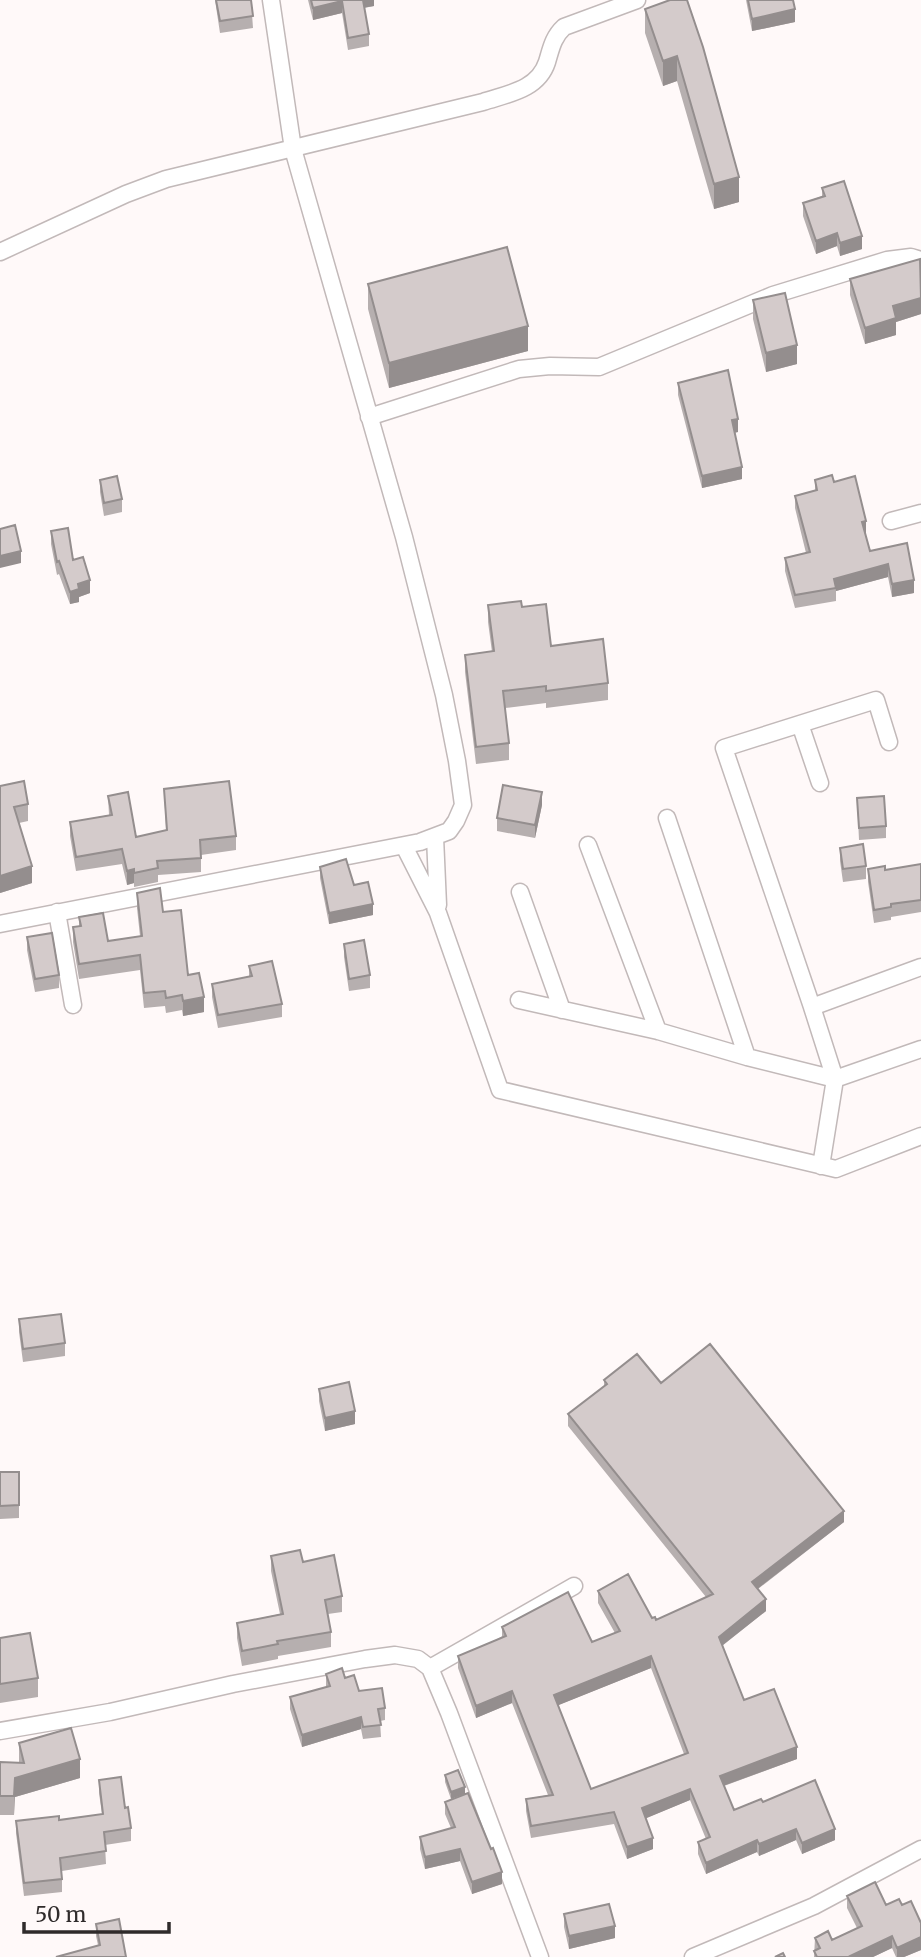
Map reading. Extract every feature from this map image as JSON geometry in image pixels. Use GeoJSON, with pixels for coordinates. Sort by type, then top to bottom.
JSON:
{"type":"FeatureCollection","features":[{"type":"Feature","properties":{"kind":"street"},"geometry":{"type":"LineString","coordinates":[[0,924],[404,846],[435,838],[449,831],[463,805],[457,761],[427,625],[293,149],[271,0]]}},
{"type":"Feature","properties":{"kind":"street"},"geometry":{"type":"LineString","coordinates":[[0,252],[126,194],[166,179],[483,102],[527,87],[540,76],[557,34],[564,27],[638,0]]}},
{"type":"Feature","properties":{"kind":"street"},"geometry":{"type":"LineString","coordinates":[[369,417],[519,369],[550,366],[598,367],[773,295],[887,260],[911,257],[921,260]]}},
{"type":"Feature","properties":{"kind":"street"},"geometry":{"type":"LineString","coordinates":[[891,521],[921,513]]}},
{"type":"Feature","properties":{"kind":"street"},"geometry":{"type":"LineString","coordinates":[[821,1166],[835,1079],[724,748],[876,700],[889,743]]}},
{"type":"Feature","properties":{"kind":"street"},"geometry":{"type":"LineString","coordinates":[[800,724],[820,783]]}},
{"type":"Feature","properties":{"kind":"street"},"geometry":{"type":"LineString","coordinates":[[667,818],[747,1057]]}},
{"type":"Feature","properties":{"kind":"street"},"geometry":{"type":"LineString","coordinates":[[435,838],[439,913]]}},
{"type":"Feature","properties":{"kind":"street"},"geometry":{"type":"LineString","coordinates":[[588,845],[657,1031]]}},
{"type":"Feature","properties":{"kind":"street"},"geometry":{"type":"LineString","coordinates":[[404,846],[439,913],[500,1090],[836,1170],[921,1136]]}},
{"type":"Feature","properties":{"kind":"street"},"geometry":{"type":"LineString","coordinates":[[520,892],[562,1010]]}},
{"type":"Feature","properties":{"kind":"street"},"geometry":{"type":"LineString","coordinates":[[57,912],[73,1005]]}},
{"type":"Feature","properties":{"kind":"street"},"geometry":{"type":"LineString","coordinates":[[811,1007],[921,967]]}},
{"type":"Feature","properties":{"kind":"street"},"geometry":{"type":"LineString","coordinates":[[519,1000],[657,1031],[835,1079],[921,1049]]}},
{"type":"Feature","properties":{"kind":"street"},"geometry":{"type":"LineString","coordinates":[[430,1668],[574,1587]]}},
{"type":"Feature","properties":{"kind":"street"},"geometry":{"type":"LineString","coordinates":[[0,1731],[110,1712],[233,1684],[394,1655],[418,1659],[430,1668],[540,1957]]}},
{"type":"Feature","properties":{"kind":"street"},"geometry":{"type":"LineString","coordinates":[[693,1957],[814,1906],[921,1849]]}},
{"type":"Feature","properties":{"kind":"building"},"geometry":{"type":"Polygon","coordinates":[[[216,0],[251,0],[253,16],[220,21],[216,0]]]}},
{"type":"Feature","properties":{"kind":"building"},"geometry":{"type":"Polygon","coordinates":[[[311,0],[363,0],[369,34],[348,38],[342,1],[313,8],[311,0]]]}},
{"type":"Feature","properties":{"kind":"building"},"geometry":{"type":"Polygon","coordinates":[[[670,0],[687,0],[703,47],[739,177],[714,184],[677,56],[663,61],[645,9],[670,0]]]}},
{"type":"Feature","properties":{"kind":"building"},"geometry":{"type":"Polygon","coordinates":[[[748,0],[793,0],[795,9],[752,19],[748,0]]]}},
{"type":"Feature","properties":{"kind":"building"},"geometry":{"type":"Polygon","coordinates":[[[844,181],[862,236],[840,243],[837,233],[816,241],[803,203],[825,196],[822,188],[844,181]]]}},
{"type":"Feature","properties":{"kind":"building"},"geometry":{"type":"Polygon","coordinates":[[[507,247],[528,326],[389,363],[368,284],[507,247]]]}},
{"type":"Feature","properties":{"kind":"building"},"geometry":{"type":"Polygon","coordinates":[[[920,259],[921,298],[893,306],[896,318],[865,328],[850,279],[920,259]]]}},
{"type":"Feature","properties":{"kind":"building"},"geometry":{"type":"Polygon","coordinates":[[[785,293],[797,345],[766,353],[753,300],[785,293]]]}},
{"type":"Feature","properties":{"kind":"building"},"geometry":{"type":"Polygon","coordinates":[[[728,370],[738,419],[732,420],[742,467],[702,476],[678,383],[728,370]]]}},
{"type":"Feature","properties":{"kind":"building"},"geometry":{"type":"Polygon","coordinates":[[[832,475],[834,482],[855,476],[866,521],[862,522],[870,551],[907,543],[914,580],[892,584],[888,564],[834,579],[836,588],[795,595],[785,558],[810,552],[795,496],[817,490],[815,480],[832,475]]]}},
{"type":"Feature","properties":{"kind":"building"},"geometry":{"type":"Polygon","coordinates":[[[117,476],[122,499],[104,503],[100,480],[117,476]]]}},
{"type":"Feature","properties":{"kind":"building"},"geometry":{"type":"Polygon","coordinates":[[[15,525],[21,551],[0,556],[0,529],[15,525]]]}},
{"type":"Feature","properties":{"kind":"building"},"geometry":{"type":"Polygon","coordinates":[[[68,528],[73,560],[83,557],[90,580],[78,584],[79,589],[70,592],[59,561],[57,562],[51,531],[68,528]]]}},
{"type":"Feature","properties":{"kind":"building"},"geometry":{"type":"Polygon","coordinates":[[[521,601],[522,607],[546,604],[551,646],[603,639],[608,683],[546,691],[546,686],[503,691],[509,743],[476,747],[465,655],[494,651],[488,605],[521,601]]]}},
{"type":"Feature","properties":{"kind":"building"},"geometry":{"type":"Polygon","coordinates":[[[24,781],[28,804],[14,807],[32,866],[0,876],[0,786],[24,781]]]}},
{"type":"Feature","properties":{"kind":"building"},"geometry":{"type":"Polygon","coordinates":[[[229,781],[236,836],[200,840],[201,858],[157,861],[158,868],[134,873],[134,869],[127,871],[122,849],[76,857],[70,822],[112,815],[108,796],[128,792],[136,837],[167,830],[164,789],[229,781]]]}},
{"type":"Feature","properties":{"kind":"building"},"geometry":{"type":"Polygon","coordinates":[[[503,785],[542,792],[535,825],[497,818],[503,785]]]}},
{"type":"Feature","properties":{"kind":"building"},"geometry":{"type":"Polygon","coordinates":[[[884,796],[886,826],[859,828],[857,798],[884,796]]]}},
{"type":"Feature","properties":{"kind":"building"},"geometry":{"type":"Polygon","coordinates":[[[863,844],[866,866],[843,869],[840,848],[863,844]]]}},
{"type":"Feature","properties":{"kind":"building"},"geometry":{"type":"Polygon","coordinates":[[[346,859],[354,885],[368,882],[373,904],[329,913],[320,867],[346,859]]]}},
{"type":"Feature","properties":{"kind":"building"},"geometry":{"type":"Polygon","coordinates":[[[921,864],[921,900],[891,904],[891,907],[874,910],[868,869],[885,866],[885,870],[921,864]]]}},
{"type":"Feature","properties":{"kind":"building"},"geometry":{"type":"Polygon","coordinates":[[[160,888],[163,912],[181,910],[188,975],[199,973],[204,997],[183,1001],[182,995],[166,998],[165,991],[144,993],[140,955],[79,964],[73,927],[81,926],[79,917],[103,913],[108,941],[142,936],[137,893],[160,888]]]}},
{"type":"Feature","properties":{"kind":"building"},"geometry":{"type":"Polygon","coordinates":[[[52,933],[59,975],[35,979],[27,937],[52,933]]]}},
{"type":"Feature","properties":{"kind":"building"},"geometry":{"type":"Polygon","coordinates":[[[364,940],[370,975],[349,979],[344,944],[364,940]]]}},
{"type":"Feature","properties":{"kind":"building"},"geometry":{"type":"Polygon","coordinates":[[[272,961],[282,1004],[218,1015],[212,984],[252,976],[249,966],[272,961]]]}},
{"type":"Feature","properties":{"kind":"building"},"geometry":{"type":"Polygon","coordinates":[[[61,1314],[65,1343],[23,1349],[19,1319],[61,1314]]]}},
{"type":"Feature","properties":{"kind":"building"},"geometry":{"type":"Polygon","coordinates":[[[710,1344],[844,1511],[752,1582],[766,1599],[719,1637],[744,1700],[774,1689],[797,1747],[720,1776],[734,1810],[761,1799],[763,1802],[815,1780],[835,1829],[802,1843],[796,1829],[759,1844],[757,1840],[706,1863],[698,1842],[710,1837],[690,1789],[642,1808],[653,1838],[627,1847],[614,1812],[531,1826],[526,1799],[553,1795],[512,1691],[476,1706],[458,1656],[506,1636],[502,1627],[568,1592],[592,1642],[620,1631],[598,1591],[628,1574],[652,1618],[655,1617],[656,1620],[713,1594],[568,1414],[607,1384],[604,1380],[637,1354],[661,1383],[710,1344]],[[651,1656],[554,1695],[591,1789],[688,1753],[651,1656]]]}},
{"type":"Feature","properties":{"kind":"building"},"geometry":{"type":"Polygon","coordinates":[[[349,1382],[355,1411],[325,1418],[319,1389],[349,1382]]]}},
{"type":"Feature","properties":{"kind":"building"},"geometry":{"type":"Polygon","coordinates":[[[0,1472],[19,1472],[19,1505],[0,1506],[0,1472]]]}},
{"type":"Feature","properties":{"kind":"building"},"geometry":{"type":"Polygon","coordinates":[[[300,1550],[303,1562],[334,1555],[342,1596],[325,1600],[331,1632],[277,1641],[278,1644],[242,1651],[237,1623],[283,1614],[271,1556],[300,1550]]]}},
{"type":"Feature","properties":{"kind":"building"},"geometry":{"type":"Polygon","coordinates":[[[30,1633],[38,1678],[0,1684],[0,1638],[30,1633]]]}},
{"type":"Feature","properties":{"kind":"building"},"geometry":{"type":"Polygon","coordinates":[[[342,1668],[345,1678],[354,1675],[359,1691],[382,1688],[385,1708],[378,1709],[381,1725],[363,1727],[361,1717],[302,1735],[290,1697],[330,1686],[326,1674],[342,1668]]]}},
{"type":"Feature","properties":{"kind":"building"},"geometry":{"type":"Polygon","coordinates":[[[71,1728],[80,1759],[15,1778],[14,1796],[0,1796],[0,1762],[24,1763],[19,1743],[71,1728]]]}},
{"type":"Feature","properties":{"kind":"building"},"geometry":{"type":"Polygon","coordinates":[[[458,1770],[465,1787],[451,1792],[445,1775],[458,1770]]]}},
{"type":"Feature","properties":{"kind":"building"},"geometry":{"type":"Polygon","coordinates":[[[121,1777],[131,1828],[104,1832],[106,1851],[60,1858],[62,1879],[24,1883],[16,1821],[59,1816],[59,1820],[103,1814],[99,1780],[121,1777]]]}},
{"type":"Feature","properties":{"kind":"building"},"geometry":{"type":"Polygon","coordinates":[[[468,1793],[502,1872],[472,1882],[460,1849],[425,1857],[420,1837],[455,1827],[445,1802],[468,1793]]]}},
{"type":"Feature","properties":{"kind":"building"},"geometry":{"type":"Polygon","coordinates":[[[875,1882],[886,1905],[899,1899],[902,1905],[911,1901],[921,1923],[921,1937],[897,1948],[892,1936],[851,1957],[817,1957],[814,1951],[820,1948],[815,1938],[828,1931],[832,1940],[862,1926],[847,1896],[875,1882]]]}},
{"type":"Feature","properties":{"kind":"building"},"geometry":{"type":"Polygon","coordinates":[[[609,1904],[615,1926],[569,1936],[564,1914],[609,1904]]]}},
{"type":"Feature","properties":{"kind":"building"},"geometry":{"type":"Polygon","coordinates":[[[119,1919],[126,1957],[56,1957],[100,1945],[96,1924],[119,1919]]]}}]}
